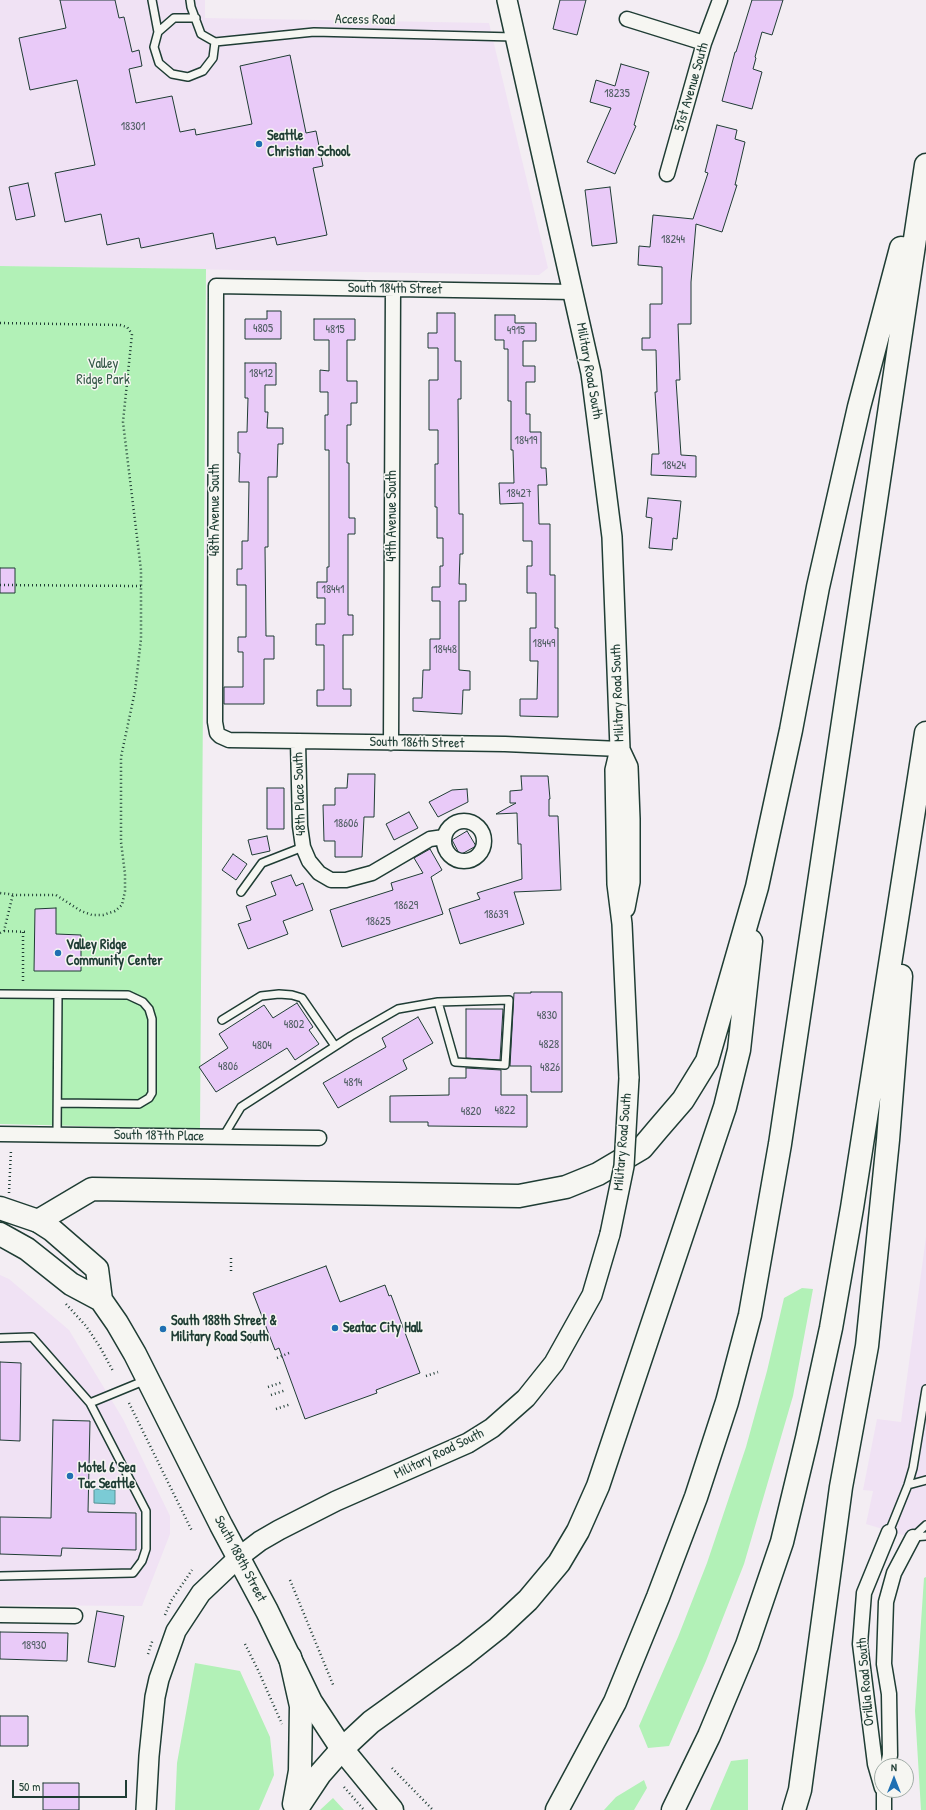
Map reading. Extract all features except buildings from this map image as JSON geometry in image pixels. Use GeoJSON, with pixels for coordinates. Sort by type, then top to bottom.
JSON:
{"type":"FeatureCollection","features":[{"type":"Feature","properties":{"kind":"main road","name":"Military Road South"},"geometry":{"type":"LineString","coordinates":[[146,1810],[149,1756],[155,1697],[167,1652],[176,1631],[201,1593],[238,1557],[260,1541],[303,1517],[468,1443],[492,1428],[526,1398],[554,1363],[592,1295],[610,1234],[624,1166],[629,1078],[622,924],[630,882],[630,819],[628,767],[620,749],[612,537],[591,373],[574,292],[507,0]]}},
{"type":"Feature","properties":{"kind":"main road"},"geometry":{"type":"LineString","coordinates":[[38,1221],[92,1189],[519,1196],[566,1187],[598,1174],[642,1148],[683,1100],[706,1061],[757,886],[791,730],[818,587],[859,407],[926,156]]}},
{"type":"Feature","properties":{"kind":"main road"},"geometry":{"type":"LineString","coordinates":[[557,1810],[615,1702],[658,1597],[698,1490],[727,1402],[750,1315],[780,1144],[926,165]]}},
{"type":"Feature","properties":{"kind":"main road"},"geometry":{"type":"LineString","coordinates":[[673,1810],[709,1736],[747,1645],[782,1542],[808,1438],[831,1328],[852,1208],[926,733]]}},
{"type":"Feature","properties":{"kind":"main road"},"geometry":{"type":"LineString","coordinates":[[794,1810],[801,1783],[841,1487],[867,1346],[888,1140],[915,801]]}},
{"type":"Feature","properties":{"kind":"main road"},"geometry":{"type":"LineString","coordinates":[[296,1810],[320,1774],[342,1749],[371,1722],[464,1655],[498,1628],[528,1600],[559,1563],[578,1532],[598,1486],[725,1107],[739,1050],[757,886]]}},
{"type":"Feature","properties":{"kind":"main road","name":"South 188th Street"},"geometry":{"type":"LineString","coordinates":[[5,1200],[52,1230],[97,1269],[101,1300]]}},
{"type":"Feature","properties":{"kind":"main road","name":"South 188th Street"},"geometry":{"type":"LineString","coordinates":[[0,1234],[27,1249],[71,1284],[101,1300],[117,1323],[148,1379],[311,1702],[342,1749],[392,1810]]}},
{"type":"Feature","properties":{"kind":"main road"},"geometry":{"type":"LineString","coordinates":[[290,1658],[301,1706],[300,1771],[298,1788],[292,1810]]}},
{"type":"Feature","properties":{"kind":"street","name":"51st Avenue South"},"geometry":{"type":"LineString","coordinates":[[667,174],[704,43],[720,0]]}},
{"type":"Feature","properties":{"kind":"street"},"geometry":{"type":"LineString","coordinates":[[627,19],[704,43]]}},
{"type":"Feature","properties":{"kind":"street","name":"South 184th Street"},"geometry":{"type":"LineString","coordinates":[[216,286],[574,292]]}},
{"type":"Feature","properties":{"kind":"street","name":"48th Avenue South"},"geometry":{"type":"LineString","coordinates":[[216,286],[215,722],[217,733]]}},
{"type":"Feature","properties":{"kind":"street","name":"49th Avenue South"},"geometry":{"type":"LineString","coordinates":[[391,743],[393,289]]}},
{"type":"Feature","properties":{"kind":"street","name":"South 186th Street"},"geometry":{"type":"LineString","coordinates":[[217,733],[223,738],[229,740],[505,744],[620,749]]}},
{"type":"Feature","properties":{"kind":"street","name":"48th Place South"},"geometry":{"type":"LineString","coordinates":[[298,742],[300,826],[303,847],[309,861],[319,873],[332,880],[346,880],[372,873],[430,839],[444,837]]}},
{"type":"Feature","properties":{"kind":"street","name":"South 187th Place"},"geometry":{"type":"LineString","coordinates":[[0,1134],[319,1138]]}},
{"type":"Feature","properties":{"kind":"street","name":"Orillia Road South"},"geometry":{"type":"LineString","coordinates":[[874,1758],[860,1644],[864,1593],[889,1532]]}},
{"type":"Feature","properties":{"kind":"street","name":"Orillia Road South"},"geometry":{"type":"LineString","coordinates":[[889,1758],[889,1694],[884,1664],[886,1602],[894,1573],[919,1537]]}},
{"type":"Feature","properties":{"kind":"street"},"geometry":{"type":"LineString","coordinates":[[0,1615],[75,1616]]}},
{"type":"Feature","properties":{"kind":"street","name":"Orillia Road South"},"geometry":{"type":"LineString","coordinates":[[883,1798],[884,1810]]}},
{"type":"Feature","properties":{"kind":"lane"},"geometry":{"type":"LineString","coordinates":[[152,0],[158,32],[154,47],[159,63],[172,74],[188,77],[203,71],[213,58],[215,42],[201,34],[191,7],[190,0]]}},
{"type":"Feature","properties":{"kind":"lane"},"geometry":{"type":"LineString","coordinates":[[158,32],[174,18],[196,18]]}},
{"type":"Feature","properties":{"kind":"lane","name":"Access Road"},"geometry":{"type":"LineString","coordinates":[[215,42],[314,32],[515,37]]}},
{"type":"Feature","properties":{"kind":"lane"},"geometry":{"type":"LineString","coordinates":[[241,892],[262,863],[303,847]]}},
{"type":"Feature","properties":{"kind":"lane"},"geometry":{"type":"LineString","coordinates":[[0,994],[128,995],[143,1002],[149,1010],[152,1019],[152,1093],[149,1098],[139,1104],[58,1104]]}},
{"type":"Feature","properties":{"kind":"lane"},"geometry":{"type":"LineString","coordinates":[[222,1020],[261,996],[279,994],[292,995],[302,998],[335,1046]]}},
{"type":"Feature","properties":{"kind":"lane"},"geometry":{"type":"LineString","coordinates":[[57,1134],[58,995]]}},
{"type":"Feature","properties":{"kind":"lane"},"geometry":{"type":"LineString","coordinates":[[223,1137],[241,1106],[335,1046],[398,1010],[438,1002],[509,1000],[505,1065],[454,1062],[438,1002]]}},
{"type":"Feature","properties":{"kind":"lane"},"geometry":{"type":"LineString","coordinates":[[0,1338],[32,1337],[90,1403],[146,1511],[146,1549],[142,1561],[133,1574],[0,1576]]}},
{"type":"Feature","properties":{"kind":"lane"},"geometry":{"type":"LineString","coordinates":[[90,1403],[148,1379]]}},
{"type":"Feature","properties":{"kind":"lane"},"geometry":{"type":"LineString","coordinates":[[889,1532],[908,1485],[913,1468],[926,1393]]}},
{"type":"Feature","properties":{"kind":"lane"},"geometry":{"type":"LineString","coordinates":[[908,1485],[926,1480]]}},
{"type":"Feature","properties":{"kind":"lane"},"geometry":{"type":"LineString","coordinates":[[919,1537],[926,1526]]}},
{"type":"Feature","properties":{"kind":"path"},"geometry":{"type":"LineString","coordinates":[[0,323],[120,325],[127,327],[132,334],[123,422],[141,570],[141,639],[136,684],[121,757],[121,842],[125,874],[125,891],[122,905],[115,911],[103,915],[92,915],[80,911],[56,895],[0,893]]}},
{"type":"Feature","properties":{"kind":"path"},"geometry":{"type":"LineString","coordinates":[[0,584],[141,586]]}},
{"type":"Feature","properties":{"kind":"path"},"geometry":{"type":"LineString","coordinates":[[4,931],[13,894]]}},
{"type":"Feature","properties":{"kind":"path"},"geometry":{"type":"LineString","coordinates":[[0,933],[4,931],[28,932]]}},
{"type":"Feature","properties":{"kind":"path"},"geometry":{"type":"LineString","coordinates":[[23,932],[23,995]]}},
{"type":"Feature","properties":{"kind":"path"},"geometry":{"type":"LineString","coordinates":[[5,1200],[11,1150]]}},
{"type":"Feature","properties":{"kind":"path"},"geometry":{"type":"LineString","coordinates":[[230,1272],[231,1257]]}},
{"type":"Feature","properties":{"kind":"path"},"geometry":{"type":"LineString","coordinates":[[61,1299],[86,1326],[100,1347],[113,1371]]}},
{"type":"Feature","properties":{"kind":"path"},"geometry":{"type":"LineString","coordinates":[[250,1342],[262,1337]]}},
{"type":"Feature","properties":{"kind":"path"},"geometry":{"type":"LineString","coordinates":[[277,1358],[289,1353]]}},
{"type":"Feature","properties":{"kind":"path"},"geometry":{"type":"LineString","coordinates":[[426,1376],[438,1372]]}},
{"type":"Feature","properties":{"kind":"path"},"geometry":{"type":"LineString","coordinates":[[268,1387],[283,1382]]}},
{"type":"Feature","properties":{"kind":"path"},"geometry":{"type":"LineString","coordinates":[[271,1395],[286,1390]]}},
{"type":"Feature","properties":{"kind":"path"},"geometry":{"type":"LineString","coordinates":[[129,1403],[192,1531]]}},
{"type":"Feature","properties":{"kind":"path"},"geometry":{"type":"LineString","coordinates":[[276,1409],[291,1404]]}},
{"type":"Feature","properties":{"kind":"path"},"geometry":{"type":"LineString","coordinates":[[191,1574],[192,1570]]}},
{"type":"Feature","properties":{"kind":"path"},"geometry":{"type":"LineString","coordinates":[[290,1580],[334,1687]]}},
{"type":"Feature","properties":{"kind":"path"},"geometry":{"type":"LineString","coordinates":[[245,1644],[282,1726]]}},
{"type":"Feature","properties":{"kind":"path"},"geometry":{"type":"LineString","coordinates":[[392,1768],[433,1810]]}},
{"type":"Feature","properties":{"kind":"path"},"geometry":{"type":"LineString","coordinates":[[344,1787],[364,1810]]}},
{"type":"Feature","properties":{"kind":"shaded area","name":"Seattle Christian School"},"geometry":{"type":"Polygon","coordinates":[[[0,0],[205,0],[205,18],[489,23],[548,268],[539,275],[0,266],[0,0]]]}},
{"type":"Feature","properties":{"kind":"shaded area"},"geometry":{"type":"Polygon","coordinates":[[[926,1237],[926,1542],[866,1524],[873,1491],[863,1490],[877,1419],[901,1422],[926,1237]]]}},
{"type":"Feature","properties":{"kind":"shaded area"},"geometry":{"type":"Polygon","coordinates":[[[0,1275],[9,1279],[69,1330],[123,1419],[170,1516],[170,1534],[142,1606],[0,1605],[0,1275]]]}},
{"type":"Feature","properties":{"kind":"green space","name":"Valley Ridge Park"},"geometry":{"type":"Polygon","coordinates":[[[0,266],[206,269],[200,1129],[0,1124],[0,266]]]}},
{"type":"Feature","properties":{"kind":"green space"},"geometry":{"type":"Polygon","coordinates":[[[802,1288],[813,1289],[793,1396],[744,1564],[706,1661],[669,1746],[648,1748],[639,1726],[678,1637],[707,1563],[746,1447],[767,1371],[784,1298],[802,1288]]]}},
{"type":"Feature","properties":{"kind":"green space"},"geometry":{"type":"Polygon","coordinates":[[[926,1577],[926,1810],[921,1810],[915,1711],[924,1578],[926,1577]]]}},
{"type":"Feature","properties":{"kind":"green space"},"geometry":{"type":"Polygon","coordinates":[[[195,1663],[240,1671],[270,1737],[274,1775],[259,1810],[175,1810],[177,1763],[195,1663]]]}},
{"type":"Feature","properties":{"kind":"green space"},"geometry":{"type":"Polygon","coordinates":[[[748,1759],[748,1810],[710,1810],[731,1761],[748,1759]]]}},
{"type":"Feature","properties":{"kind":"green space"},"geometry":{"type":"Polygon","coordinates":[[[644,1780],[647,1788],[634,1810],[604,1810],[616,1797],[644,1780]]]}},
{"type":"Feature","properties":{"kind":"green space"},"geometry":{"type":"Polygon","coordinates":[[[333,1798],[344,1810],[320,1810],[333,1798]]]}},
{"type":"Feature","properties":{"kind":"water"},"geometry":{"type":"Polygon","coordinates":[[[94,1489],[115,1490],[115,1504],[94,1503],[94,1489]]]}},
{"type":"Feature","properties":{"kind":"place","name":"Seattle Christian School"},"geometry":{"type":"Point","coordinates":[259,144]}},
{"type":"Feature","properties":{"kind":"place","name":"Valley Ridge Community Center"},"geometry":{"type":"Point","coordinates":[58,953]}},
{"type":"Feature","properties":{"kind":"place","name":"Seatac City Hall"},"geometry":{"type":"Point","coordinates":[335,1328]}},
{"type":"Feature","properties":{"kind":"place","name":"South 188th Street & Military Road South"},"geometry":{"type":"Point","coordinates":[163,1329]}},
{"type":"Feature","properties":{"kind":"place","name":"Motel 6 Sea Tac Seattle"},"geometry":{"type":"Point","coordinates":[70,1476]}}]}
